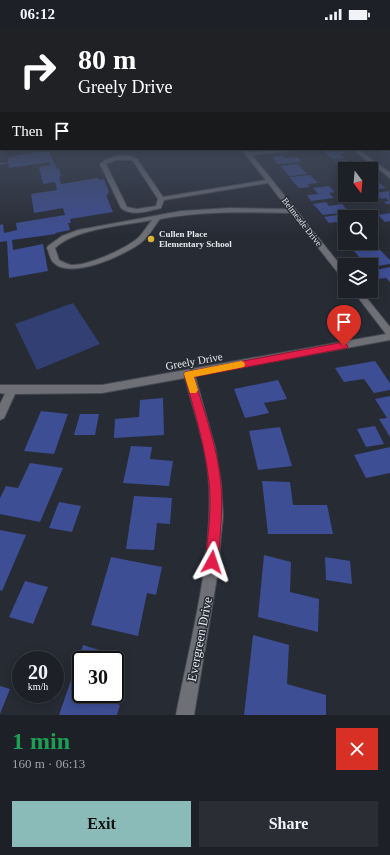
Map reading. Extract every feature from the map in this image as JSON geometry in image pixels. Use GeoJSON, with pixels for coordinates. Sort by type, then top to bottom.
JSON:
{"type":"FeatureCollection","features":[{"type":"Feature","properties":{"kind":"street"},"geometry":{"type":"LineString","coordinates":[[107,173],[124,208],[131,211],[159,207],[161,199],[144,173]]}},
{"type":"Feature","properties":{"kind":"street","name":"Belmeade Drive"},"geometry":{"type":"LineString","coordinates":[[264,173],[338,267]]}},
{"type":"Feature","properties":{"kind":"street"},"geometry":{"type":"LineString","coordinates":[[161,199],[270,181]]}},
{"type":"Feature","properties":{"kind":"street"},"geometry":{"type":"LineString","coordinates":[[157,218],[142,238],[130,247],[112,255],[74,267],[65,266],[56,261],[51,248],[56,242],[65,236],[83,231],[189,212],[217,210],[294,211]]}},
{"type":"Feature","properties":{"kind":"street"},"geometry":{"type":"LineString","coordinates":[[362,298],[390,333]]}},
{"type":"Feature","properties":{"kind":"street","name":"Greely Drive"},"geometry":{"type":"LineString","coordinates":[[0,389],[102,389],[390,337]]}},
{"type":"Feature","properties":{"kind":"street","name":"Evergreen Drive"},"geometry":{"type":"LineString","coordinates":[[185,715],[210,577],[216,516],[215,483],[209,447],[188,374]]}},
{"type":"Feature","properties":{"kind":"street"},"geometry":{"type":"LineString","coordinates":[[0,415],[12,390]]}},
{"type":"Feature","properties":{"kind":"shaded area"},"geometry":{"type":"Polygon","coordinates":[[[73,303],[100,344],[37,370],[15,324],[73,303]]]}},
{"type":"Feature","properties":{"kind":"building"},"geometry":{"type":"Polygon","coordinates":[[[40,173],[60,173],[61,176],[59,177],[61,184],[98,178],[99,180],[104,179],[109,192],[108,195],[106,195],[113,212],[70,219],[71,223],[68,223],[70,230],[55,233],[56,234],[12,240],[13,250],[43,244],[48,271],[9,278],[7,241],[0,242],[0,225],[3,224],[4,233],[17,230],[16,223],[65,215],[63,208],[34,213],[31,194],[57,190],[55,182],[43,184],[40,173]]]}},
{"type":"Feature","properties":{"kind":"building"},"geometry":{"type":"Polygon","coordinates":[[[286,173],[307,174],[289,176],[286,173]]]}},
{"type":"Feature","properties":{"kind":"building"},"geometry":{"type":"Polygon","coordinates":[[[310,175],[318,183],[307,184],[310,187],[299,188],[289,177],[310,175]]]}},
{"type":"Feature","properties":{"kind":"building"},"geometry":{"type":"Polygon","coordinates":[[[378,182],[386,188],[378,189],[378,182]]]}},
{"type":"Feature","properties":{"kind":"building"},"geometry":{"type":"Polygon","coordinates":[[[329,186],[335,192],[329,193],[334,198],[311,201],[307,195],[318,194],[313,188],[329,186]]]}},
{"type":"Feature","properties":{"kind":"building"},"geometry":{"type":"Polygon","coordinates":[[[389,191],[390,204],[384,202],[389,201],[386,198],[381,199],[378,196],[378,193],[389,191]]]}},
{"type":"Feature","properties":{"kind":"building"},"geometry":{"type":"Polygon","coordinates":[[[326,202],[329,206],[342,204],[347,210],[338,210],[338,213],[323,215],[313,204],[326,202]]]}},
{"type":"Feature","properties":{"kind":"building"},"geometry":{"type":"Polygon","coordinates":[[[390,213],[390,221],[385,222],[378,215],[390,213]]]}},
{"type":"Feature","properties":{"kind":"building"},"geometry":{"type":"Polygon","coordinates":[[[338,215],[338,224],[336,222],[329,223],[324,217],[338,215]]]}},
{"type":"Feature","properties":{"kind":"building"},"geometry":{"type":"Polygon","coordinates":[[[378,248],[390,260],[390,264],[378,266],[378,258],[360,258],[354,251],[378,250],[378,248]]]}},
{"type":"Feature","properties":{"kind":"building"},"geometry":{"type":"Polygon","coordinates":[[[390,267],[390,282],[386,278],[378,279],[378,270],[390,267]]]}},
{"type":"Feature","properties":{"kind":"building"},"geometry":{"type":"Polygon","coordinates":[[[375,361],[390,383],[390,390],[374,393],[364,379],[344,382],[335,368],[375,361]]]}},
{"type":"Feature","properties":{"kind":"building"},"geometry":{"type":"Polygon","coordinates":[[[278,380],[287,399],[264,403],[269,413],[245,418],[234,389],[278,380]]]}},
{"type":"Feature","properties":{"kind":"building"},"geometry":{"type":"Polygon","coordinates":[[[390,396],[390,437],[379,419],[387,418],[375,399],[390,396]]]}},
{"type":"Feature","properties":{"kind":"building"},"geometry":{"type":"Polygon","coordinates":[[[163,398],[164,435],[114,438],[115,419],[139,417],[140,400],[163,398]]]}},
{"type":"Feature","properties":{"kind":"building"},"geometry":{"type":"Polygon","coordinates":[[[41,411],[68,414],[54,454],[24,451],[41,411]]]}},
{"type":"Feature","properties":{"kind":"building"},"geometry":{"type":"Polygon","coordinates":[[[80,414],[99,414],[95,435],[74,435],[80,414]]]}},
{"type":"Feature","properties":{"kind":"building"},"geometry":{"type":"Polygon","coordinates":[[[375,426],[384,444],[366,447],[357,429],[375,426]]]}},
{"type":"Feature","properties":{"kind":"building"},"geometry":{"type":"Polygon","coordinates":[[[280,427],[292,466],[258,470],[249,431],[280,427]]]}},
{"type":"Feature","properties":{"kind":"building"},"geometry":{"type":"Polygon","coordinates":[[[131,446],[152,447],[150,459],[173,461],[169,486],[123,483],[131,446]]]}},
{"type":"Feature","properties":{"kind":"building"},"geometry":{"type":"Polygon","coordinates":[[[390,447],[390,473],[366,478],[354,455],[390,447]]]}},
{"type":"Feature","properties":{"kind":"building"},"geometry":{"type":"Polygon","coordinates":[[[30,463],[63,468],[40,522],[0,514],[0,498],[6,486],[18,488],[30,463]]]}},
{"type":"Feature","properties":{"kind":"building"},"geometry":{"type":"Polygon","coordinates":[[[262,481],[290,482],[293,505],[327,505],[333,534],[268,534],[262,481]]]}},
{"type":"Feature","properties":{"kind":"building"},"geometry":{"type":"Polygon","coordinates":[[[134,496],[172,498],[170,524],[157,523],[154,550],[126,549],[134,496]]]}},
{"type":"Feature","properties":{"kind":"building"},"geometry":{"type":"Polygon","coordinates":[[[59,502],[81,506],[72,532],[49,528],[59,502]]]}},
{"type":"Feature","properties":{"kind":"building"},"geometry":{"type":"Polygon","coordinates":[[[0,530],[26,535],[2,591],[0,590],[0,530]]]}},
{"type":"Feature","properties":{"kind":"building"},"geometry":{"type":"Polygon","coordinates":[[[264,555],[291,562],[290,592],[319,599],[318,632],[258,617],[264,555]]]}},
{"type":"Feature","properties":{"kind":"building"},"geometry":{"type":"Polygon","coordinates":[[[111,557],[162,567],[156,595],[147,593],[138,636],[91,625],[111,557]]]}},
{"type":"Feature","properties":{"kind":"building"},"geometry":{"type":"Polygon","coordinates":[[[325,557],[350,561],[352,584],[326,580],[325,557]]]}},
{"type":"Feature","properties":{"kind":"building"},"geometry":{"type":"Polygon","coordinates":[[[25,581],[48,587],[33,624],[9,617],[25,581]]]}},
{"type":"Feature","properties":{"kind":"building"},"geometry":{"type":"Polygon","coordinates":[[[253,635],[289,645],[287,684],[326,695],[326,715],[244,715],[253,635]]]}},
{"type":"Feature","properties":{"kind":"building"},"geometry":{"type":"Polygon","coordinates":[[[83,645],[102,651],[81,651],[83,645]]]}},
{"type":"Feature","properties":{"kind":"building"},"geometry":{"type":"Polygon","coordinates":[[[72,677],[72,703],[114,703],[120,705],[117,715],[59,715],[72,677]]]}},
{"type":"Feature","properties":{"kind":"building"},"geometry":{"type":"Polygon","coordinates":[[[0,686],[10,689],[0,714],[0,686]]]}},
{"type":"Feature","properties":{"kind":"slow traffic"},"geometry":{"type":"LineString","coordinates":[[193,390],[188,374],[241,365]]}},
{"type":"Feature","properties":{"kind":"place","name":"Cullen Place Elementary School"},"geometry":{"type":"Point","coordinates":[151,239]}},
{"type":"Feature","properties":{"kind":"route"},"geometry":{"type":"LineString","coordinates":[[212,562],[216,516],[215,483],[209,447],[188,374],[344,346]]}}]}
